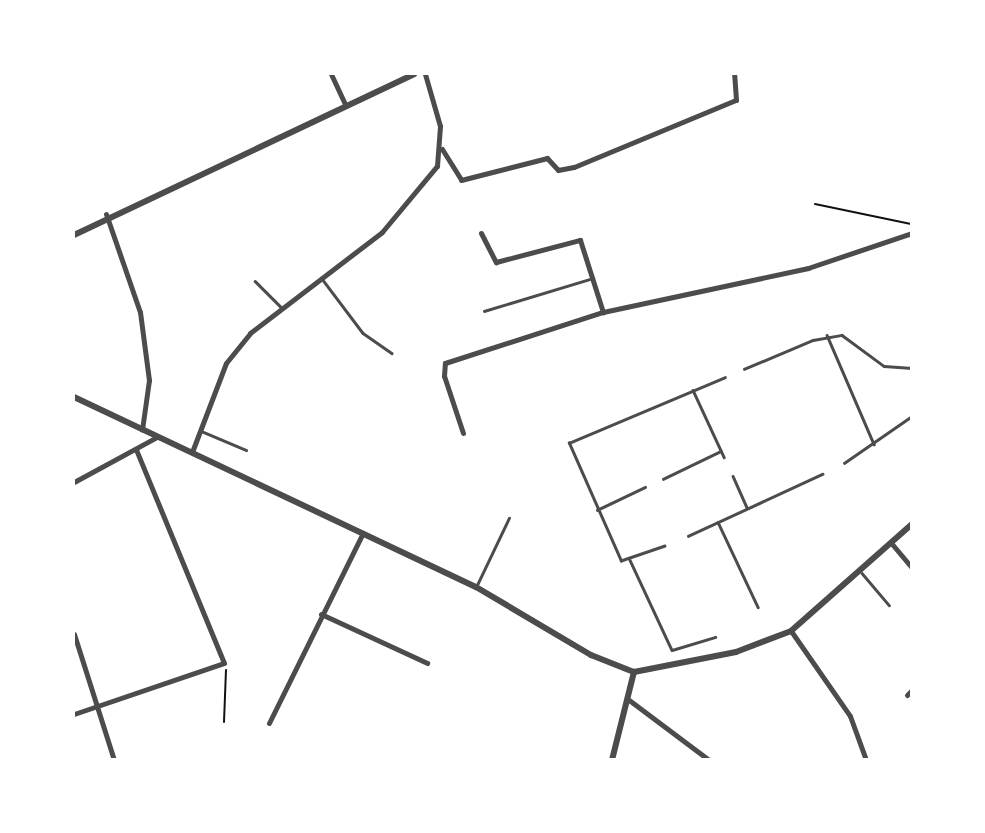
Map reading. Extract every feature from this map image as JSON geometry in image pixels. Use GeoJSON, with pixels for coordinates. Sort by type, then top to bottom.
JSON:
{"type":"FeatureCollection","features":[{"type":"Feature","properties":{"kind":"street"},"geometry":{"type":"LineString","coordinates":[[331,74],[346,106]]}},
{"type":"Feature","properties":{"kind":"street"},"geometry":{"type":"LineString","coordinates":[[74,235],[106,214],[414,74]]}},
{"type":"Feature","properties":{"kind":"street"},"geometry":{"type":"LineString","coordinates":[[425,74],[442,149],[458,179],[547,158],[558,170],[574,167],[736,100],[734,74]]}},
{"type":"Feature","properties":{"kind":"street"},"geometry":{"type":"LineString","coordinates":[[192,452],[226,363],[250,332],[382,232],[420,191],[442,149]]}},
{"type":"Feature","properties":{"kind":"street"},"geometry":{"type":"LineString","coordinates":[[106,214],[142,323],[149,380],[142,430]]}},
{"type":"Feature","properties":{"kind":"street"},"geometry":{"type":"LineString","coordinates":[[481,233],[496,262],[580,240],[603,312]]}},
{"type":"Feature","properties":{"kind":"street"},"geometry":{"type":"LineString","coordinates":[[463,433],[444,376],[445,363],[603,312],[795,271],[912,233]]}},
{"type":"Feature","properties":{"kind":"street"},"geometry":{"type":"LineString","coordinates":[[74,397],[476,587],[591,655],[634,671],[736,652],[791,631],[862,573],[912,524]]}},
{"type":"Feature","properties":{"kind":"street"},"geometry":{"type":"LineString","coordinates":[[74,482],[157,437]]}},
{"type":"Feature","properties":{"kind":"street"},"geometry":{"type":"LineString","coordinates":[[74,713],[224,663],[136,450]]}},
{"type":"Feature","properties":{"kind":"street"},"geometry":{"type":"LineString","coordinates":[[269,723],[363,533]]}},
{"type":"Feature","properties":{"kind":"street"},"geometry":{"type":"LineString","coordinates":[[892,544],[912,568]]}},
{"type":"Feature","properties":{"kind":"street"},"geometry":{"type":"LineString","coordinates":[[321,614],[427,663]]}},
{"type":"Feature","properties":{"kind":"street"},"geometry":{"type":"LineString","coordinates":[[791,631],[850,716],[866,760]]}},
{"type":"Feature","properties":{"kind":"street"},"geometry":{"type":"LineString","coordinates":[[74,634],[114,760]]}},
{"type":"Feature","properties":{"kind":"street"},"geometry":{"type":"LineString","coordinates":[[611,760],[629,700],[634,671]]}},
{"type":"Feature","properties":{"kind":"street"},"geometry":{"type":"LineString","coordinates":[[629,700],[709,760]]}},
{"type":"Feature","properties":{"kind":"street"},"geometry":{"type":"LineString","coordinates":[[858,760],[861,752]]}},
{"type":"Feature","properties":{"kind":"lane"},"geometry":{"type":"LineString","coordinates":[[321,277],[363,333],[393,354]]}},
{"type":"Feature","properties":{"kind":"lane"},"geometry":{"type":"LineString","coordinates":[[484,311],[593,278]]}},
{"type":"Feature","properties":{"kind":"lane"},"geometry":{"type":"LineString","coordinates":[[255,281],[282,308]]}},
{"type":"Feature","properties":{"kind":"lane"},"geometry":{"type":"LineString","coordinates":[[744,369],[827,335],[842,335],[884,366],[912,368]]}},
{"type":"Feature","properties":{"kind":"lane"},"geometry":{"type":"LineString","coordinates":[[827,335],[874,444]]}},
{"type":"Feature","properties":{"kind":"lane"},"geometry":{"type":"LineString","coordinates":[[666,546],[630,561],[617,556],[569,443],[725,377]]}},
{"type":"Feature","properties":{"kind":"lane"},"geometry":{"type":"LineString","coordinates":[[693,390],[724,457]]}},
{"type":"Feature","properties":{"kind":"lane"},"geometry":{"type":"LineString","coordinates":[[844,463],[912,416]]}},
{"type":"Feature","properties":{"kind":"lane"},"geometry":{"type":"LineString","coordinates":[[200,430],[246,450]]}},
{"type":"Feature","properties":{"kind":"lane"},"geometry":{"type":"LineString","coordinates":[[663,479],[721,451]]}},
{"type":"Feature","properties":{"kind":"lane"},"geometry":{"type":"LineString","coordinates":[[688,536],[822,474]]}},
{"type":"Feature","properties":{"kind":"lane"},"geometry":{"type":"LineString","coordinates":[[733,476],[747,508]]}},
{"type":"Feature","properties":{"kind":"lane"},"geometry":{"type":"LineString","coordinates":[[596,510],[645,487]]}},
{"type":"Feature","properties":{"kind":"lane"},"geometry":{"type":"LineString","coordinates":[[476,587],[509,518]]}},
{"type":"Feature","properties":{"kind":"lane"},"geometry":{"type":"LineString","coordinates":[[718,522],[758,607]]}},
{"type":"Feature","properties":{"kind":"lane"},"geometry":{"type":"LineString","coordinates":[[630,561],[672,650],[715,637]]}},
{"type":"Feature","properties":{"kind":"lane"},"geometry":{"type":"LineString","coordinates":[[862,573],[889,605]]}},
{"type":"Feature","properties":{"kind":"path"},"geometry":{"type":"LineString","coordinates":[[815,204],[912,224]]}},
{"type":"Feature","properties":{"kind":"path"},"geometry":{"type":"LineString","coordinates":[[224,663],[224,722]]}}]}
